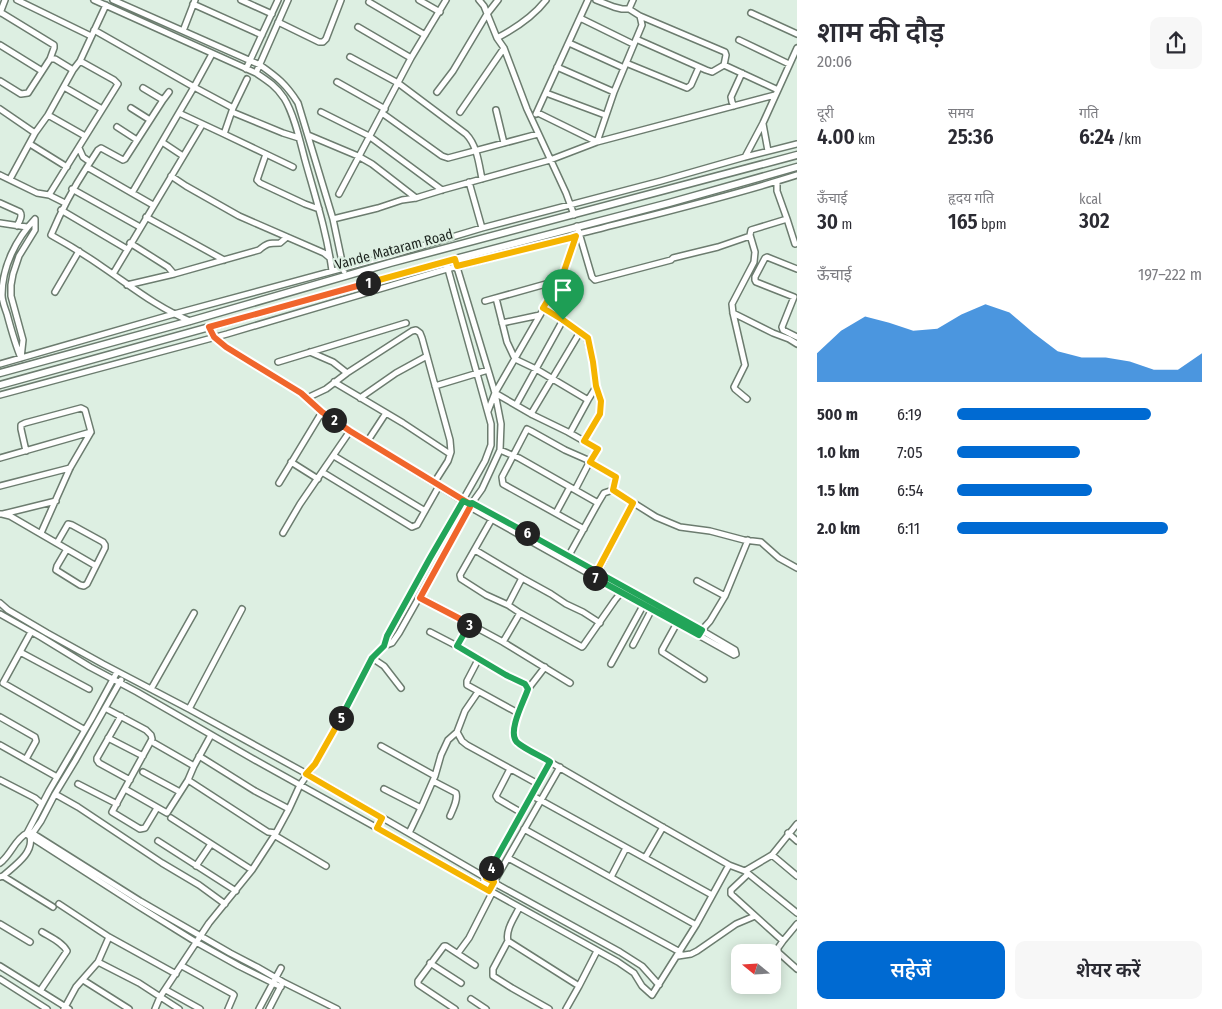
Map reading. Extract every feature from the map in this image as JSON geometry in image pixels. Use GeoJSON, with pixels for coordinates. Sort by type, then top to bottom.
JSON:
{"type":"FeatureCollection","features":[{"type":"Feature","properties":{"kind":"main road","name":"Vande Mataram Road"},"geometry":{"type":"LineString","coordinates":[[0,374],[345,275],[797,155]]}},
{"type":"Feature","properties":{"kind":"main road","name":"Vande Mataram Road"},"geometry":{"type":"LineString","coordinates":[[0,385],[209,327],[447,265],[455,259],[797,167]]}},
{"type":"Feature","properties":{"kind":"street"},"geometry":{"type":"LineString","coordinates":[[0,81],[22,94],[28,93],[50,59],[54,48],[54,45],[0,13],[1,6],[5,0]]}},
{"type":"Feature","properties":{"kind":"street"},"geometry":{"type":"LineString","coordinates":[[17,0],[91,36]]}},
{"type":"Feature","properties":{"kind":"street"},"geometry":{"type":"LineString","coordinates":[[94,0],[246,68],[275,86],[284,98],[291,113],[299,138],[319,209],[331,258],[332,271]]}},
{"type":"Feature","properties":{"kind":"street"},"geometry":{"type":"LineString","coordinates":[[113,0],[260,65],[290,89],[298,102],[333,219],[345,275]]}},
{"type":"Feature","properties":{"kind":"street"},"geometry":{"type":"LineString","coordinates":[[241,0],[272,14]]}},
{"type":"Feature","properties":{"kind":"street"},"geometry":{"type":"LineString","coordinates":[[246,68],[278,0]]}},
{"type":"Feature","properties":{"kind":"street"},"geometry":{"type":"LineString","coordinates":[[256,73],[288,0]]}},
{"type":"Feature","properties":{"kind":"street"},"geometry":{"type":"LineString","coordinates":[[278,22],[319,42],[323,42],[326,39],[341,0]]}},
{"type":"Feature","properties":{"kind":"street"},"geometry":{"type":"LineString","coordinates":[[419,0],[440,12]]}},
{"type":"Feature","properties":{"kind":"street"},"geometry":{"type":"LineString","coordinates":[[339,194],[411,58],[446,0]]}},
{"type":"Feature","properties":{"kind":"street"},"geometry":{"type":"LineString","coordinates":[[479,0],[497,38],[502,43],[527,109],[574,214]]}},
{"type":"Feature","properties":{"kind":"street"},"geometry":{"type":"LineString","coordinates":[[437,92],[453,71],[487,14],[498,0]]}},
{"type":"Feature","properties":{"kind":"street"},"geometry":{"type":"LineString","coordinates":[[497,38],[519,26],[537,11],[546,0]]}},
{"type":"Feature","properties":{"kind":"street"},"geometry":{"type":"LineString","coordinates":[[532,117],[538,113],[588,0]]}},
{"type":"Feature","properties":{"kind":"street"},"geometry":{"type":"LineString","coordinates":[[580,18],[712,72],[724,65],[725,52],[640,16],[629,9],[614,7],[596,0]]}},
{"type":"Feature","properties":{"kind":"street"},"geometry":{"type":"LineString","coordinates":[[629,9],[633,0]]}},
{"type":"Feature","properties":{"kind":"street"},"geometry":{"type":"LineString","coordinates":[[183,31],[194,2],[262,35]]}},
{"type":"Feature","properties":{"kind":"street"},"geometry":{"type":"LineString","coordinates":[[369,2],[425,36]]}},
{"type":"Feature","properties":{"kind":"street"},"geometry":{"type":"LineString","coordinates":[[10,179],[35,133],[80,61],[106,6]]}},
{"type":"Feature","properties":{"kind":"street"},"geometry":{"type":"LineString","coordinates":[[751,13],[797,34]]}},
{"type":"Feature","properties":{"kind":"street"},"geometry":{"type":"LineString","coordinates":[[597,142],[605,115],[642,25],[640,16]]}},
{"type":"Feature","properties":{"kind":"street"},"geometry":{"type":"LineString","coordinates":[[358,26],[411,58]]}},
{"type":"Feature","properties":{"kind":"street"},"geometry":{"type":"LineString","coordinates":[[94,30],[232,110],[299,138]]}},
{"type":"Feature","properties":{"kind":"street"},"geometry":{"type":"LineString","coordinates":[[739,40],[789,64]]}},
{"type":"Feature","properties":{"kind":"street"},"geometry":{"type":"LineString","coordinates":[[569,43],[687,88],[691,85],[699,67]]}},
{"type":"Feature","properties":{"kind":"street"},"geometry":{"type":"LineString","coordinates":[[0,45],[42,71]]}},
{"type":"Feature","properties":{"kind":"street"},"geometry":{"type":"LineString","coordinates":[[460,112],[504,48]]}},
{"type":"Feature","properties":{"kind":"street"},"geometry":{"type":"LineString","coordinates":[[745,157],[763,123],[797,48]]}},
{"type":"Feature","properties":{"kind":"street"},"geometry":{"type":"LineString","coordinates":[[132,193],[212,54]]}},
{"type":"Feature","properties":{"kind":"street"},"geometry":{"type":"LineString","coordinates":[[350,57],[398,83],[466,134],[475,151],[482,178]]}},
{"type":"Feature","properties":{"kind":"street"},"geometry":{"type":"LineString","coordinates":[[50,59],[55,59],[73,70]]}},
{"type":"Feature","properties":{"kind":"street"},"geometry":{"type":"LineString","coordinates":[[49,195],[118,84],[80,61]]}},
{"type":"Feature","properties":{"kind":"street"},"geometry":{"type":"LineString","coordinates":[[724,65],[776,92]]}},
{"type":"Feature","properties":{"kind":"street"},"geometry":{"type":"LineString","coordinates":[[557,67],[614,92]]}},
{"type":"Feature","properties":{"kind":"street"},"geometry":{"type":"LineString","coordinates":[[734,106],[731,97],[742,73]]}},
{"type":"Feature","properties":{"kind":"street"},"geometry":{"type":"LineString","coordinates":[[224,134],[232,110],[247,79]]}},
{"type":"Feature","properties":{"kind":"street"},"geometry":{"type":"LineString","coordinates":[[338,82],[383,111],[442,156],[448,158],[538,134]]}},
{"type":"Feature","properties":{"kind":"street"},"geometry":{"type":"LineString","coordinates":[[64,87],[102,109]]}},
{"type":"Feature","properties":{"kind":"street"},"geometry":{"type":"LineString","coordinates":[[143,88],[163,100]]}},
{"type":"Feature","properties":{"kind":"street"},"geometry":{"type":"LineString","coordinates":[[169,92],[125,159],[123,160],[101,148],[98,150],[72,189],[51,235],[79,251],[127,285],[174,314],[190,321]]}},
{"type":"Feature","properties":{"kind":"street"},"geometry":{"type":"LineString","coordinates":[[333,219],[416,198],[550,160],[597,142],[734,106],[776,92]]}},
{"type":"Feature","properties":{"kind":"street"},"geometry":{"type":"LineString","coordinates":[[546,93],[605,115]]}},
{"type":"Feature","properties":{"kind":"street"},"geometry":{"type":"LineString","coordinates":[[131,108],[150,120]]}},
{"type":"Feature","properties":{"kind":"street"},"geometry":{"type":"LineString","coordinates":[[0,109],[35,133]]}},
{"type":"Feature","properties":{"kind":"street"},"geometry":{"type":"LineString","coordinates":[[496,110],[504,143]]}},
{"type":"Feature","properties":{"kind":"street"},"geometry":{"type":"LineString","coordinates":[[321,112],[370,136],[442,190]]}},
{"type":"Feature","properties":{"kind":"street"},"geometry":{"type":"LineString","coordinates":[[179,113],[293,167]]}},
{"type":"Feature","properties":{"kind":"street"},"geometry":{"type":"LineString","coordinates":[[538,113],[597,142]]}},
{"type":"Feature","properties":{"kind":"street"},"geometry":{"type":"LineString","coordinates":[[48,115],[86,136]]}},
{"type":"Feature","properties":{"kind":"street"},"geometry":{"type":"LineString","coordinates":[[763,123],[768,151]]}},
{"type":"Feature","properties":{"kind":"street"},"geometry":{"type":"LineString","coordinates":[[112,274],[202,125]]}},
{"type":"Feature","properties":{"kind":"street"},"geometry":{"type":"LineString","coordinates":[[117,127],[137,140]]}},
{"type":"Feature","properties":{"kind":"street"},"geometry":{"type":"LineString","coordinates":[[308,135],[358,156],[372,164],[416,198]]}},
{"type":"Feature","properties":{"kind":"street"},"geometry":{"type":"LineString","coordinates":[[162,142],[183,156]]}},
{"type":"Feature","properties":{"kind":"street"},"geometry":{"type":"LineString","coordinates":[[30,144],[67,167]]}},
{"type":"Feature","properties":{"kind":"street"},"geometry":{"type":"LineString","coordinates":[[0,364],[482,228],[797,144]]}},
{"type":"Feature","properties":{"kind":"street"},"geometry":{"type":"LineString","coordinates":[[79,148],[89,164],[153,205]]}},
{"type":"Feature","properties":{"kind":"street"},"geometry":{"type":"LineString","coordinates":[[266,154],[257,180],[319,209]]}},
{"type":"Feature","properties":{"kind":"street"},"geometry":{"type":"LineString","coordinates":[[0,175],[37,193],[49,195],[65,203]]}},
{"type":"Feature","properties":{"kind":"street"},"geometry":{"type":"LineString","coordinates":[[0,395],[214,337],[447,265],[457,266],[570,238],[797,175]]}},
{"type":"Feature","properties":{"kind":"street"},"geometry":{"type":"LineString","coordinates":[[171,176],[239,216],[324,253],[331,258]]}},
{"type":"Feature","properties":{"kind":"street"},"geometry":{"type":"LineString","coordinates":[[469,182],[482,228]]}},
{"type":"Feature","properties":{"kind":"street"},"geometry":{"type":"LineString","coordinates":[[777,182],[777,191],[795,244]]}},
{"type":"Feature","properties":{"kind":"street"},"geometry":{"type":"LineString","coordinates":[[72,189],[140,227]]}},
{"type":"Feature","properties":{"kind":"street"},"geometry":{"type":"LineString","coordinates":[[0,203],[20,212],[22,216],[16,226]]}},
{"type":"Feature","properties":{"kind":"street"},"geometry":{"type":"LineString","coordinates":[[61,210],[127,248]]}},
{"type":"Feature","properties":{"kind":"street"},"geometry":{"type":"LineString","coordinates":[[146,217],[224,260]]}},
{"type":"Feature","properties":{"kind":"street"},"geometry":{"type":"LineString","coordinates":[[35,219],[35,230],[20,256],[11,285],[23,340],[21,358],[15,345],[2,297],[3,280],[9,258],[27,227],[35,219]]}},
{"type":"Feature","properties":{"kind":"street"},"geometry":{"type":"LineString","coordinates":[[748,400],[734,387],[745,365],[732,304],[754,262],[755,252],[750,236],[751,230],[787,219]]}},
{"type":"Feature","properties":{"kind":"street"},"geometry":{"type":"LineString","coordinates":[[0,223],[27,227]]}},
{"type":"Feature","properties":{"kind":"street"},"geometry":{"type":"LineString","coordinates":[[577,226],[578,235],[592,277],[595,280],[718,247],[750,236]]}},
{"type":"Feature","properties":{"kind":"street"},"geometry":{"type":"LineString","coordinates":[[488,412],[495,392],[560,280],[578,235]]}},
{"type":"Feature","properties":{"kind":"street"},"geometry":{"type":"LineString","coordinates":[[127,285],[259,250],[265,244],[280,243],[287,237]]}},
{"type":"Feature","properties":{"kind":"street"},"geometry":{"type":"LineString","coordinates":[[130,243],[168,267],[174,274]]}},
{"type":"Feature","properties":{"kind":"street"},"geometry":{"type":"LineString","coordinates":[[56,292],[79,251]]}},
{"type":"Feature","properties":{"kind":"street"},"geometry":{"type":"LineString","coordinates":[[797,268],[767,257],[764,258],[754,280],[794,297],[782,327],[783,330],[797,337]]}},
{"type":"Feature","properties":{"kind":"street"},"geometry":{"type":"LineString","coordinates":[[155,1009],[160,997],[196,942],[252,870],[275,834],[290,809],[306,774],[315,764],[341,718],[372,658],[384,646],[392,643],[420,598],[471,505],[482,489],[500,450],[501,424],[495,392],[455,259]]}},
{"type":"Feature","properties":{"kind":"street"},"geometry":{"type":"LineString","coordinates":[[384,646],[387,636],[406,601],[485,461],[491,445],[491,424],[447,265]]}},
{"type":"Feature","properties":{"kind":"street"},"geometry":{"type":"LineString","coordinates":[[485,301],[560,280]]}},
{"type":"Feature","properties":{"kind":"street"},"geometry":{"type":"LineString","coordinates":[[496,298],[507,342],[515,359],[536,369],[588,400]]}},
{"type":"Feature","properties":{"kind":"street"},"geometry":{"type":"LineString","coordinates":[[543,308],[588,338],[596,386],[601,401],[600,414],[584,441]]}},
{"type":"Feature","properties":{"kind":"street"},"geometry":{"type":"LineString","coordinates":[[733,314],[797,344]]}},
{"type":"Feature","properties":{"kind":"street"},"geometry":{"type":"LineString","coordinates":[[502,323],[540,315]]}},
{"type":"Feature","properties":{"kind":"street"},"geometry":{"type":"LineString","coordinates":[[516,405],[563,320]]}},
{"type":"Feature","properties":{"kind":"street"},"geometry":{"type":"LineString","coordinates":[[278,362],[406,323]]}},
{"type":"Feature","properties":{"kind":"street"},"geometry":{"type":"LineString","coordinates":[[209,327],[214,337],[226,347],[301,393],[322,412],[367,442],[463,501],[567,558],[597,571],[624,590],[644,604],[652,609],[677,623],[700,632],[734,655],[736,654],[734,650],[624,590],[594,578],[567,558]]}},
{"type":"Feature","properties":{"kind":"street"},"geometry":{"type":"LineString","coordinates":[[307,398],[326,388],[412,331],[420,332],[450,440],[450,454],[434,483]]}},
{"type":"Feature","properties":{"kind":"street"},"geometry":{"type":"LineString","coordinates":[[531,414],[580,332]]}},
{"type":"Feature","properties":{"kind":"street"},"geometry":{"type":"LineString","coordinates":[[310,352],[333,362],[347,373]]}},
{"type":"Feature","properties":{"kind":"street"},"geometry":{"type":"LineString","coordinates":[[360,398],[396,373],[427,356]]}},
{"type":"Feature","properties":{"kind":"street"},"geometry":{"type":"LineString","coordinates":[[435,386],[488,370]]}},
{"type":"Feature","properties":{"kind":"street"},"geometry":{"type":"LineString","coordinates":[[334,382],[450,454]]}},
{"type":"Feature","properties":{"kind":"street"},"geometry":{"type":"LineString","coordinates":[[570,433],[596,386]]}},
{"type":"Feature","properties":{"kind":"street"},"geometry":{"type":"LineString","coordinates":[[495,392],[531,414],[598,449],[556,513]]}},
{"type":"Feature","properties":{"kind":"street"},"geometry":{"type":"LineString","coordinates":[[26,451],[21,429],[22,425],[81,408],[85,410],[91,432],[70,468],[42,533]]}},
{"type":"Feature","properties":{"kind":"street"},"geometry":{"type":"LineString","coordinates":[[278,483],[322,412]]}},
{"type":"Feature","properties":{"kind":"street"},"geometry":{"type":"LineString","coordinates":[[367,442],[386,413]]}},
{"type":"Feature","properties":{"kind":"street"},"geometry":{"type":"LineString","coordinates":[[584,529],[502,484],[502,477],[526,429],[616,477],[613,490]]}},
{"type":"Feature","properties":{"kind":"street"},"geometry":{"type":"LineString","coordinates":[[283,533],[300,504],[350,431]]}},
{"type":"Feature","properties":{"kind":"street"},"geometry":{"type":"LineString","coordinates":[[1,456],[26,451],[91,432]]}},
{"type":"Feature","properties":{"kind":"street"},"geometry":{"type":"LineString","coordinates":[[500,450],[514,455],[598,502]]}},
{"type":"Feature","properties":{"kind":"street"},"geometry":{"type":"LineString","coordinates":[[334,456],[425,511]]}},
{"type":"Feature","properties":{"kind":"street"},"geometry":{"type":"LineString","coordinates":[[291,462],[318,479]]}},
{"type":"Feature","properties":{"kind":"street"},"geometry":{"type":"LineString","coordinates":[[0,486],[70,468]]}},
{"type":"Feature","properties":{"kind":"street"},"geometry":{"type":"LineString","coordinates":[[322,472],[412,526],[417,525],[440,486]]}},
{"type":"Feature","properties":{"kind":"street"},"geometry":{"type":"LineString","coordinates":[[567,558],[604,493],[613,490]]}},
{"type":"Feature","properties":{"kind":"street"},"geometry":{"type":"LineString","coordinates":[[613,490],[656,517],[680,527],[710,531],[761,542],[779,558],[797,568]]}},
{"type":"Feature","properties":{"kind":"street"},"geometry":{"type":"LineString","coordinates":[[1,514],[56,501]]}},
{"type":"Feature","properties":{"kind":"street"},"geometry":{"type":"LineString","coordinates":[[594,578],[633,503]]}},
{"type":"Feature","properties":{"kind":"street"},"geometry":{"type":"LineString","coordinates":[[1,514],[10,516],[42,533],[96,566]]}},
{"type":"Feature","properties":{"kind":"street"},"geometry":{"type":"LineString","coordinates":[[493,517],[460,575],[461,579],[486,595],[508,604],[520,613],[582,647],[624,590]]}},
{"type":"Feature","properties":{"kind":"street"},"geometry":{"type":"LineString","coordinates":[[57,543],[68,524],[101,540],[105,545],[89,582],[84,586],[56,570],[67,549]]}},
{"type":"Feature","properties":{"kind":"street"},"geometry":{"type":"LineString","coordinates":[[700,632],[710,621],[725,596],[748,540]]}},
{"type":"Feature","properties":{"kind":"street"},"geometry":{"type":"LineString","coordinates":[[475,550],[600,623]]}},
{"type":"Feature","properties":{"kind":"street"},"geometry":{"type":"LineString","coordinates":[[508,604],[522,578]]}},
{"type":"Feature","properties":{"kind":"street"},"geometry":{"type":"LineString","coordinates":[[697,582],[725,596]]}},
{"type":"Feature","properties":{"kind":"street"},"geometry":{"type":"LineString","coordinates":[[420,598],[504,642],[570,683]]}},
{"type":"Feature","properties":{"kind":"street"},"geometry":{"type":"LineString","coordinates":[[0,603],[8,610],[47,633],[117,672],[190,709],[486,878],[620,952],[642,966],[660,985]]}},
{"type":"Feature","properties":{"kind":"street"},"geometry":{"type":"LineString","coordinates":[[611,664],[644,604]]}},
{"type":"Feature","properties":{"kind":"street"},"geometry":{"type":"LineString","coordinates":[[190,709],[242,609]]}},
{"type":"Feature","properties":{"kind":"street"},"geometry":{"type":"LineString","coordinates":[[632,645],[652,609]]}},
{"type":"Feature","properties":{"kind":"street"},"geometry":{"type":"LineString","coordinates":[[151,690],[194,613]]}},
{"type":"Feature","properties":{"kind":"street"},"geometry":{"type":"LineString","coordinates":[[504,642],[520,613]]}},
{"type":"Feature","properties":{"kind":"street"},"geometry":{"type":"LineString","coordinates":[[0,614],[90,667],[618,962],[634,973],[642,986],[652,995],[679,954],[730,865]]}},
{"type":"Feature","properties":{"kind":"street"},"geometry":{"type":"LineString","coordinates":[[677,623],[662,652],[704,680]]}},
{"type":"Feature","properties":{"kind":"street"},"geometry":{"type":"LineString","coordinates":[[457,646],[470,624]]}},
{"type":"Feature","properties":{"kind":"street"},"geometry":{"type":"LineString","coordinates":[[31,632],[2,682],[85,730]]}},
{"type":"Feature","properties":{"kind":"street"},"geometry":{"type":"LineString","coordinates":[[430,632],[525,684],[528,689]]}},
{"type":"Feature","properties":{"kind":"street"},"geometry":{"type":"LineString","coordinates":[[20,652],[89,689]]}},
{"type":"Feature","properties":{"kind":"street"},"geometry":{"type":"LineString","coordinates":[[372,658],[384,666],[401,688]]}},
{"type":"Feature","properties":{"kind":"street"},"geometry":{"type":"LineString","coordinates":[[479,658],[467,681],[467,685],[518,714]]}},
{"type":"Feature","properties":{"kind":"street"},"geometry":{"type":"LineString","coordinates":[[545,667],[528,689],[516,717],[514,736],[517,742],[663,827],[746,872],[797,913]]}},
{"type":"Feature","properties":{"kind":"street"},"geometry":{"type":"LineString","coordinates":[[53,907],[2,876],[27,854],[31,843],[29,834],[42,804],[117,672]]}},
{"type":"Feature","properties":{"kind":"street"},"geometry":{"type":"LineString","coordinates":[[1,862],[8,856],[21,836],[29,834],[75,761],[123,675]]}},
{"type":"Feature","properties":{"kind":"street"},"geometry":{"type":"LineString","coordinates":[[409,833],[434,778],[448,740],[457,732],[465,711],[478,692]]}},
{"type":"Feature","properties":{"kind":"street"},"geometry":{"type":"LineString","coordinates":[[105,708],[146,730],[152,739],[112,812],[140,829],[144,828],[157,808]]}},
{"type":"Feature","properties":{"kind":"street"},"geometry":{"type":"LineString","coordinates":[[121,716],[97,760],[99,763],[130,780]]}},
{"type":"Feature","properties":{"kind":"street"},"geometry":{"type":"LineString","coordinates":[[0,717],[35,737],[36,741],[26,759]]}},
{"type":"Feature","properties":{"kind":"street"},"geometry":{"type":"LineString","coordinates":[[457,732],[462,741],[467,745],[538,784]]}},
{"type":"Feature","properties":{"kind":"street"},"geometry":{"type":"LineString","coordinates":[[125,789],[167,813],[188,780],[211,735]]}},
{"type":"Feature","properties":{"kind":"street"},"geometry":{"type":"LineString","coordinates":[[108,738],[143,756]]}},
{"type":"Feature","properties":{"kind":"street"},"geometry":{"type":"LineString","coordinates":[[154,743],[194,766]]}},
{"type":"Feature","properties":{"kind":"street"},"geometry":{"type":"LineString","coordinates":[[0,746],[57,777]]}},
{"type":"Feature","properties":{"kind":"street"},"geometry":{"type":"LineString","coordinates":[[381,746],[434,778],[456,794],[456,800],[450,816]]}},
{"type":"Feature","properties":{"kind":"street"},"geometry":{"type":"LineString","coordinates":[[199,756],[290,809]]}},
{"type":"Feature","properties":{"kind":"street"},"geometry":{"type":"LineString","coordinates":[[481,886],[550,762]]}},
{"type":"Feature","properties":{"kind":"street"},"geometry":{"type":"LineString","coordinates":[[458,953],[469,938],[494,882],[560,767]]}},
{"type":"Feature","properties":{"kind":"street"},"geometry":{"type":"LineString","coordinates":[[510,769],[496,796],[522,813]]}},
{"type":"Feature","properties":{"kind":"street"},"geometry":{"type":"LineString","coordinates":[[143,772],[180,792]]}},
{"type":"Feature","properties":{"kind":"street"},"geometry":{"type":"LineString","coordinates":[[0,780],[42,804]]}},
{"type":"Feature","properties":{"kind":"street"},"geometry":{"type":"LineString","coordinates":[[188,780],[268,832],[275,834],[326,866]]}},
{"type":"Feature","properties":{"kind":"street"},"geometry":{"type":"LineString","coordinates":[[78,784],[116,804]]}},
{"type":"Feature","properties":{"kind":"street"},"geometry":{"type":"LineString","coordinates":[[384,789],[421,808]]}},
{"type":"Feature","properties":{"kind":"street"},"geometry":{"type":"LineString","coordinates":[[55,794],[199,885],[225,904]]}},
{"type":"Feature","properties":{"kind":"street"},"geometry":{"type":"LineString","coordinates":[[531,795],[712,895]]}},
{"type":"Feature","properties":{"kind":"street"},"geometry":{"type":"LineString","coordinates":[[171,818],[252,870]]}},
{"type":"Feature","properties":{"kind":"street"},"geometry":{"type":"LineString","coordinates":[[377,828],[382,818]]}},
{"type":"Feature","properties":{"kind":"street"},"geometry":{"type":"LineString","coordinates":[[783,941],[730,892],[746,872],[772,855],[797,824]]}},
{"type":"Feature","properties":{"kind":"street"},"geometry":{"type":"LineString","coordinates":[[645,858],[663,827]]}},
{"type":"Feature","properties":{"kind":"street"},"geometry":{"type":"LineString","coordinates":[[524,829],[696,925]]}},
{"type":"Feature","properties":{"kind":"street"},"geometry":{"type":"LineString","coordinates":[[788,833],[797,841]]}},
{"type":"Feature","properties":{"kind":"street"},"geometry":{"type":"LineString","coordinates":[[29,834],[282,985],[337,1009]]}},
{"type":"Feature","properties":{"kind":"street"},"geometry":{"type":"LineString","coordinates":[[29,834],[196,942],[239,966],[275,980]]}},
{"type":"Feature","properties":{"kind":"street"},"geometry":{"type":"LineString","coordinates":[[158,841],[236,891]]}},
{"type":"Feature","properties":{"kind":"street"},"geometry":{"type":"LineString","coordinates":[[196,866],[211,844]]}},
{"type":"Feature","properties":{"kind":"street"},"geometry":{"type":"LineString","coordinates":[[610,877],[626,848]]}},
{"type":"Feature","properties":{"kind":"street"},"geometry":{"type":"LineString","coordinates":[[772,855],[797,876]]}},
{"type":"Feature","properties":{"kind":"street"},"geometry":{"type":"LineString","coordinates":[[508,858],[679,954],[690,954],[697,951],[736,924],[755,916]]}},
{"type":"Feature","properties":{"kind":"street"},"geometry":{"type":"LineString","coordinates":[[59,904],[109,937],[176,974]]}},
{"type":"Feature","properties":{"kind":"street"},"geometry":{"type":"LineString","coordinates":[[519,908],[509,930],[508,941],[493,969],[494,976],[549,1009]]}},
{"type":"Feature","properties":{"kind":"street"},"geometry":{"type":"LineString","coordinates":[[0,924],[30,942]]}},
{"type":"Feature","properties":{"kind":"street"},"geometry":{"type":"LineString","coordinates":[[797,925],[778,948],[778,952],[797,969]]}},
{"type":"Feature","properties":{"kind":"street"},"geometry":{"type":"LineString","coordinates":[[40,991],[67,950],[63,945],[42,932]]}},
{"type":"Feature","properties":{"kind":"street"},"geometry":{"type":"LineString","coordinates":[[0,966],[66,1008],[76,987],[98,962],[109,937]]}},
{"type":"Feature","properties":{"kind":"street"},"geometry":{"type":"LineString","coordinates":[[508,941],[579,986]]}},
{"type":"Feature","properties":{"kind":"street"},"geometry":{"type":"LineString","coordinates":[[456,1009],[418,984],[418,981],[444,946],[475,964]]}},
{"type":"Feature","properties":{"kind":"street"},"geometry":{"type":"LineString","coordinates":[[566,1009],[597,951]]}},
{"type":"Feature","properties":{"kind":"street"},"geometry":{"type":"LineString","coordinates":[[98,962],[139,983],[179,1009]]}},
{"type":"Feature","properties":{"kind":"street"},"geometry":{"type":"LineString","coordinates":[[430,963],[461,982]]}},
{"type":"Feature","properties":{"kind":"street"},"geometry":{"type":"LineString","coordinates":[[182,966],[233,994],[228,1009]]}},
{"type":"Feature","properties":{"kind":"street"},"geometry":{"type":"LineString","coordinates":[[260,1009],[281,968]]}},
{"type":"Feature","properties":{"kind":"street"},"geometry":{"type":"LineString","coordinates":[[0,979],[47,1009]]}},
{"type":"Feature","properties":{"kind":"street"},"geometry":{"type":"LineString","coordinates":[[83,980],[129,1009]]}},
{"type":"Feature","properties":{"kind":"street"},"geometry":{"type":"LineString","coordinates":[[269,1009],[282,985]]}},
{"type":"Feature","properties":{"kind":"street"},"geometry":{"type":"LineString","coordinates":[[166,990],[200,1009]]}},
{"type":"Feature","properties":{"kind":"street"},"geometry":{"type":"LineString","coordinates":[[471,1000],[486,1009]]}},
{"type":"Feature","properties":{"kind":"route"},"geometry":{"type":"LineString","coordinates":[[563,320],[543,308],[562,277],[576,236],[457,266],[455,259],[209,327],[214,337],[226,347],[301,393],[322,412],[350,431],[470,504],[420,598],[470,624],[457,646],[525,684],[528,689],[516,717],[514,736],[517,742],[550,762],[486,878],[494,882],[489,891],[377,828],[382,818],[306,774],[315,764],[372,658],[384,646],[387,636],[463,501],[470,504],[472,503],[494,514],[597,571],[702,630],[699,635],[594,578],[597,571],[633,503],[613,490],[616,477],[590,462],[598,449],[584,441],[600,414],[601,401],[596,386],[588,338],[563,320]]}}]}
